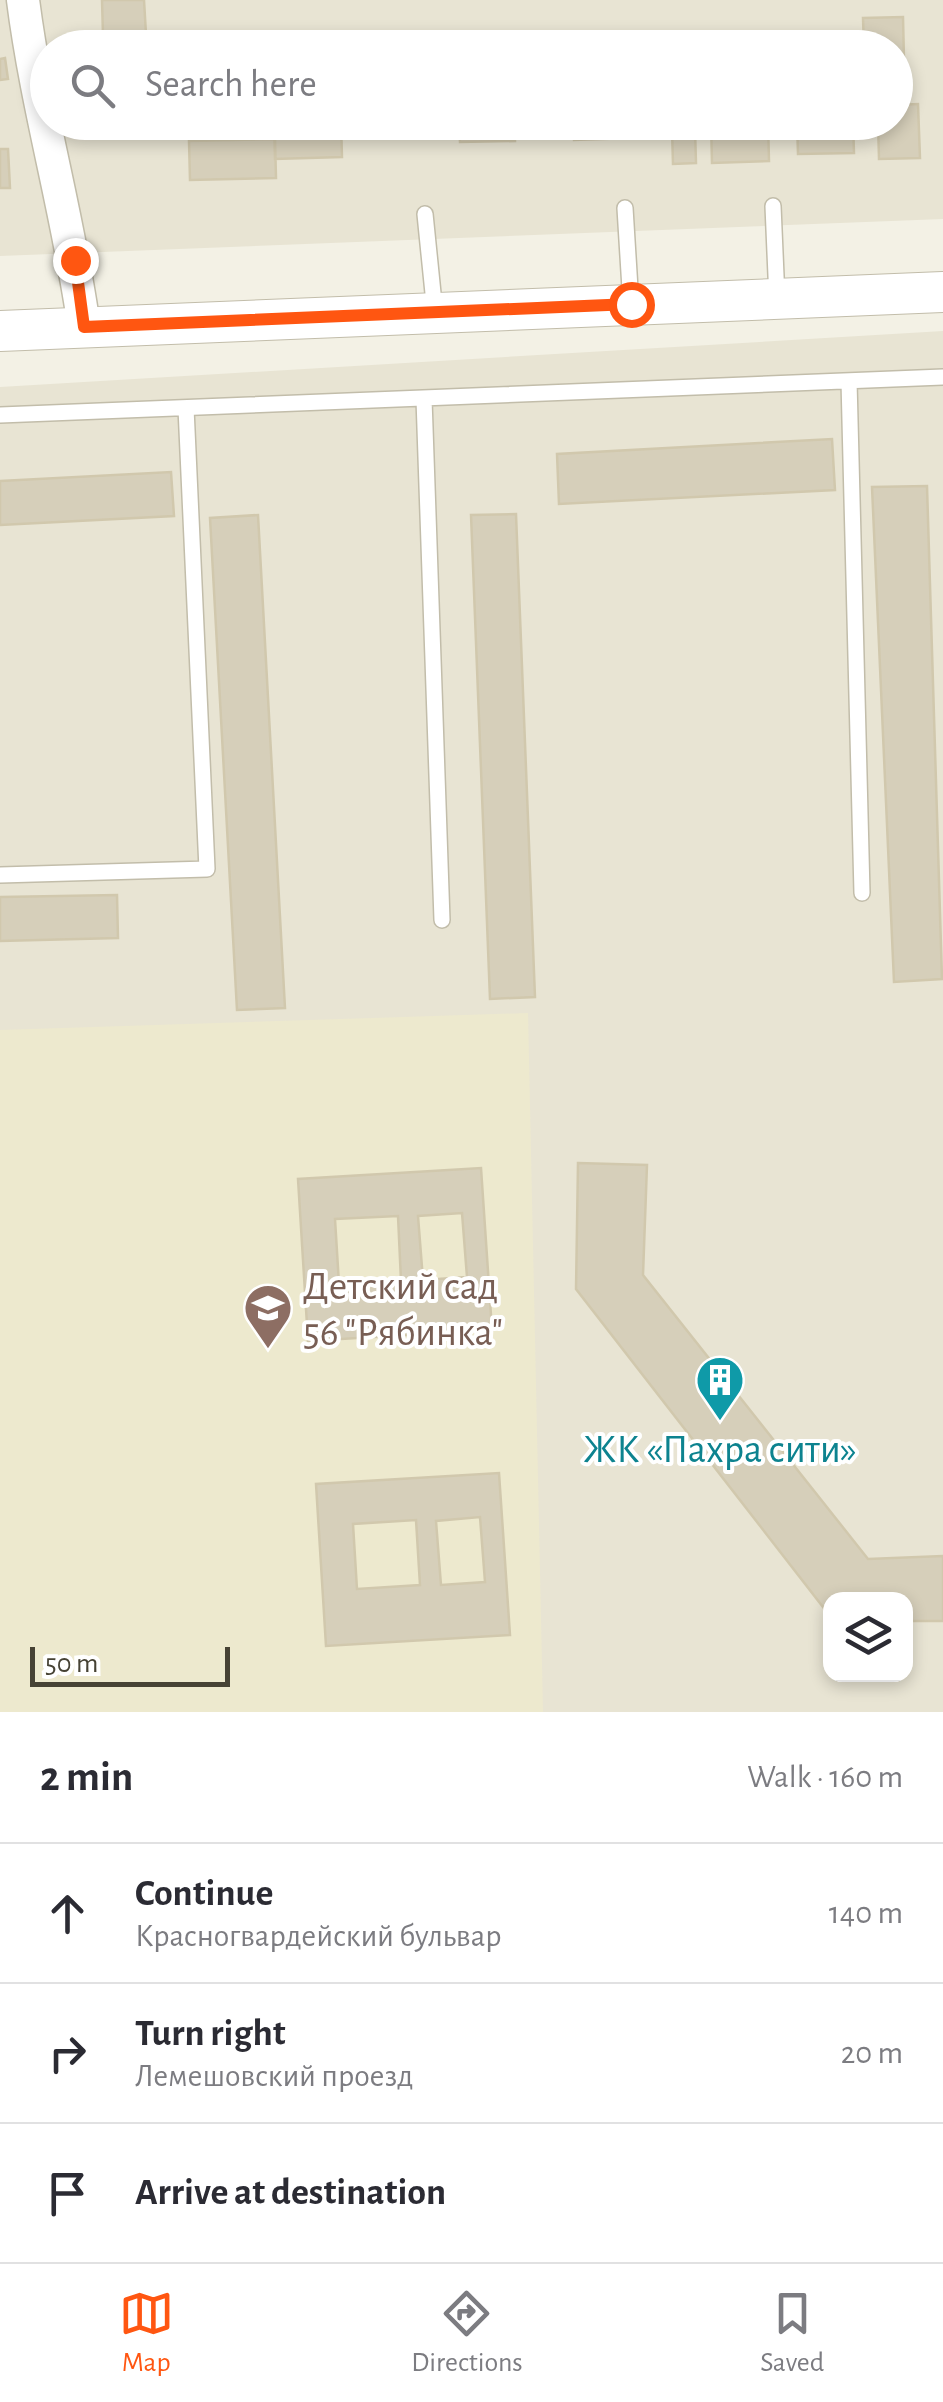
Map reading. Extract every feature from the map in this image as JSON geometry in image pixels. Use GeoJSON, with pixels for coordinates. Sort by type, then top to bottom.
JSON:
{"type":"FeatureCollection","features":[{"type":"Feature","properties":{"kind":"street"},"geometry":{"type":"LineString","coordinates":[[22,0],[30,51]]}},
{"type":"Feature","properties":{"kind":"street"},"geometry":{"type":"LineString","coordinates":[[49,140],[75,260],[84,327]]}},
{"type":"Feature","properties":{"kind":"street"},"geometry":{"type":"LineString","coordinates":[[0,330],[943,292]]}},
{"type":"Feature","properties":{"kind":"lane"},"geometry":{"type":"LineString","coordinates":[[773,206],[777,299]]}},
{"type":"Feature","properties":{"kind":"lane"},"geometry":{"type":"LineString","coordinates":[[625,208],[631,304]]}},
{"type":"Feature","properties":{"kind":"lane"},"geometry":{"type":"LineString","coordinates":[[424,214],[434,313]]}},
{"type":"Feature","properties":{"kind":"lane"},"geometry":{"type":"LineString","coordinates":[[0,416],[943,377]]}},
{"type":"Feature","properties":{"kind":"lane"},"geometry":{"type":"LineString","coordinates":[[849,381],[862,893]]}},
{"type":"Feature","properties":{"kind":"lane"},"geometry":{"type":"LineString","coordinates":[[424,398],[442,920]]}},
{"type":"Feature","properties":{"kind":"lane"},"geometry":{"type":"LineString","coordinates":[[0,875],[207,870],[186,408]]}},
{"type":"Feature","properties":{"kind":"shaded area"},"geometry":{"type":"Polygon","coordinates":[[[0,0],[943,0],[943,219],[0,256],[0,0]]]}},
{"type":"Feature","properties":{"kind":"shaded area"},"geometry":{"type":"Polygon","coordinates":[[[943,331],[943,1712],[0,1712],[0,387],[943,331]]]}},
{"type":"Feature","properties":{"kind":"shaded area","name":"Детский сад 56 \"Рябинка\""},"geometry":{"type":"Polygon","coordinates":[[[528,1013],[543,1712],[0,1712],[0,1030],[528,1013]]]}},
{"type":"Feature","properties":{"kind":"building"},"geometry":{"type":"Polygon","coordinates":[[[102,0],[144,0],[146,30],[103,30],[102,0]]]}},
{"type":"Feature","properties":{"kind":"building"},"geometry":{"type":"Polygon","coordinates":[[[903,17],[903,30],[863,30],[863,18],[903,17]]]}},
{"type":"Feature","properties":{"kind":"building"},"geometry":{"type":"Polygon","coordinates":[[[5,58],[8,79],[0,80],[0,59],[5,58]]]}},
{"type":"Feature","properties":{"kind":"building"},"geometry":{"type":"Polygon","coordinates":[[[913,104],[918,104],[920,158],[879,159],[878,140],[913,140],[913,104]]]}},
{"type":"Feature","properties":{"kind":"building"},"geometry":{"type":"Polygon","coordinates":[[[274,140],[342,140],[342,157],[275,159],[274,140]]]}},
{"type":"Feature","properties":{"kind":"building"},"geometry":{"type":"Polygon","coordinates":[[[275,140],[276,178],[190,180],[189,141],[275,140]]]}},
{"type":"Feature","properties":{"kind":"building"},"geometry":{"type":"Polygon","coordinates":[[[460,140],[515,141],[460,142],[460,140]]]}},
{"type":"Feature","properties":{"kind":"building"},"geometry":{"type":"Polygon","coordinates":[[[672,140],[695,140],[696,163],[673,164],[672,140]]]}},
{"type":"Feature","properties":{"kind":"building"},"geometry":{"type":"Polygon","coordinates":[[[711,140],[768,140],[769,161],[712,163],[711,140]]]}},
{"type":"Feature","properties":{"kind":"building"},"geometry":{"type":"Polygon","coordinates":[[[798,140],[854,140],[854,153],[798,154],[798,140]]]}},
{"type":"Feature","properties":{"kind":"building"},"geometry":{"type":"Polygon","coordinates":[[[0,149],[8,149],[10,188],[0,188],[0,149]]]}},
{"type":"Feature","properties":{"kind":"building"},"geometry":{"type":"Polygon","coordinates":[[[832,439],[835,490],[559,504],[557,454],[832,439]]]}},
{"type":"Feature","properties":{"kind":"building"},"geometry":{"type":"Polygon","coordinates":[[[171,472],[174,516],[0,525],[0,481],[171,472]]]}},
{"type":"Feature","properties":{"kind":"building"},"geometry":{"type":"Polygon","coordinates":[[[927,486],[942,979],[894,982],[872,487],[927,486]]]}},
{"type":"Feature","properties":{"kind":"building"},"geometry":{"type":"Polygon","coordinates":[[[516,514],[535,997],[490,999],[471,515],[516,514]]]}},
{"type":"Feature","properties":{"kind":"building"},"geometry":{"type":"Polygon","coordinates":[[[258,515],[285,1008],[237,1010],[210,518],[258,515]]]}},
{"type":"Feature","properties":{"kind":"building"},"geometry":{"type":"Polygon","coordinates":[[[117,895],[118,938],[0,941],[0,897],[117,895]]]}},
{"type":"Feature","properties":{"kind":"building","name":"ЖК «Пахра сити»"},"geometry":{"type":"Polygon","coordinates":[[[578,1163],[647,1165],[643,1275],[868,1559],[943,1556],[943,1621],[913,1621],[913,1592],[823,1592],[823,1607],[576,1289],[578,1163]]]}},
{"type":"Feature","properties":{"kind":"building"},"geometry":{"type":"Polygon","coordinates":[[[481,1168],[492,1330],[308,1341],[298,1179],[481,1168]],[[462,1213],[418,1216],[423,1280],[467,1277],[462,1213]],[[398,1216],[335,1219],[339,1284],[401,1281],[398,1216]]]}},
{"type":"Feature","properties":{"kind":"building"},"geometry":{"type":"Polygon","coordinates":[[[499,1473],[510,1635],[326,1646],[316,1484],[499,1473]],[[480,1517],[436,1521],[441,1585],[485,1582],[480,1517]],[[416,1520],[353,1524],[357,1589],[420,1585],[416,1520]]]}},
{"type":"Feature","properties":{"kind":"place","name":"Детский сад 56 \"Рябинка\""},"geometry":{"type":"Point","coordinates":[268,1350]}},
{"type":"Feature","properties":{"kind":"place","name":"ЖК «Пахра сити»"},"geometry":{"type":"Point","coordinates":[720,1422]}},
{"type":"Feature","properties":{"kind":"route"},"geometry":{"type":"LineString","coordinates":[[75,260],[84,327],[631,304]]}}]}
